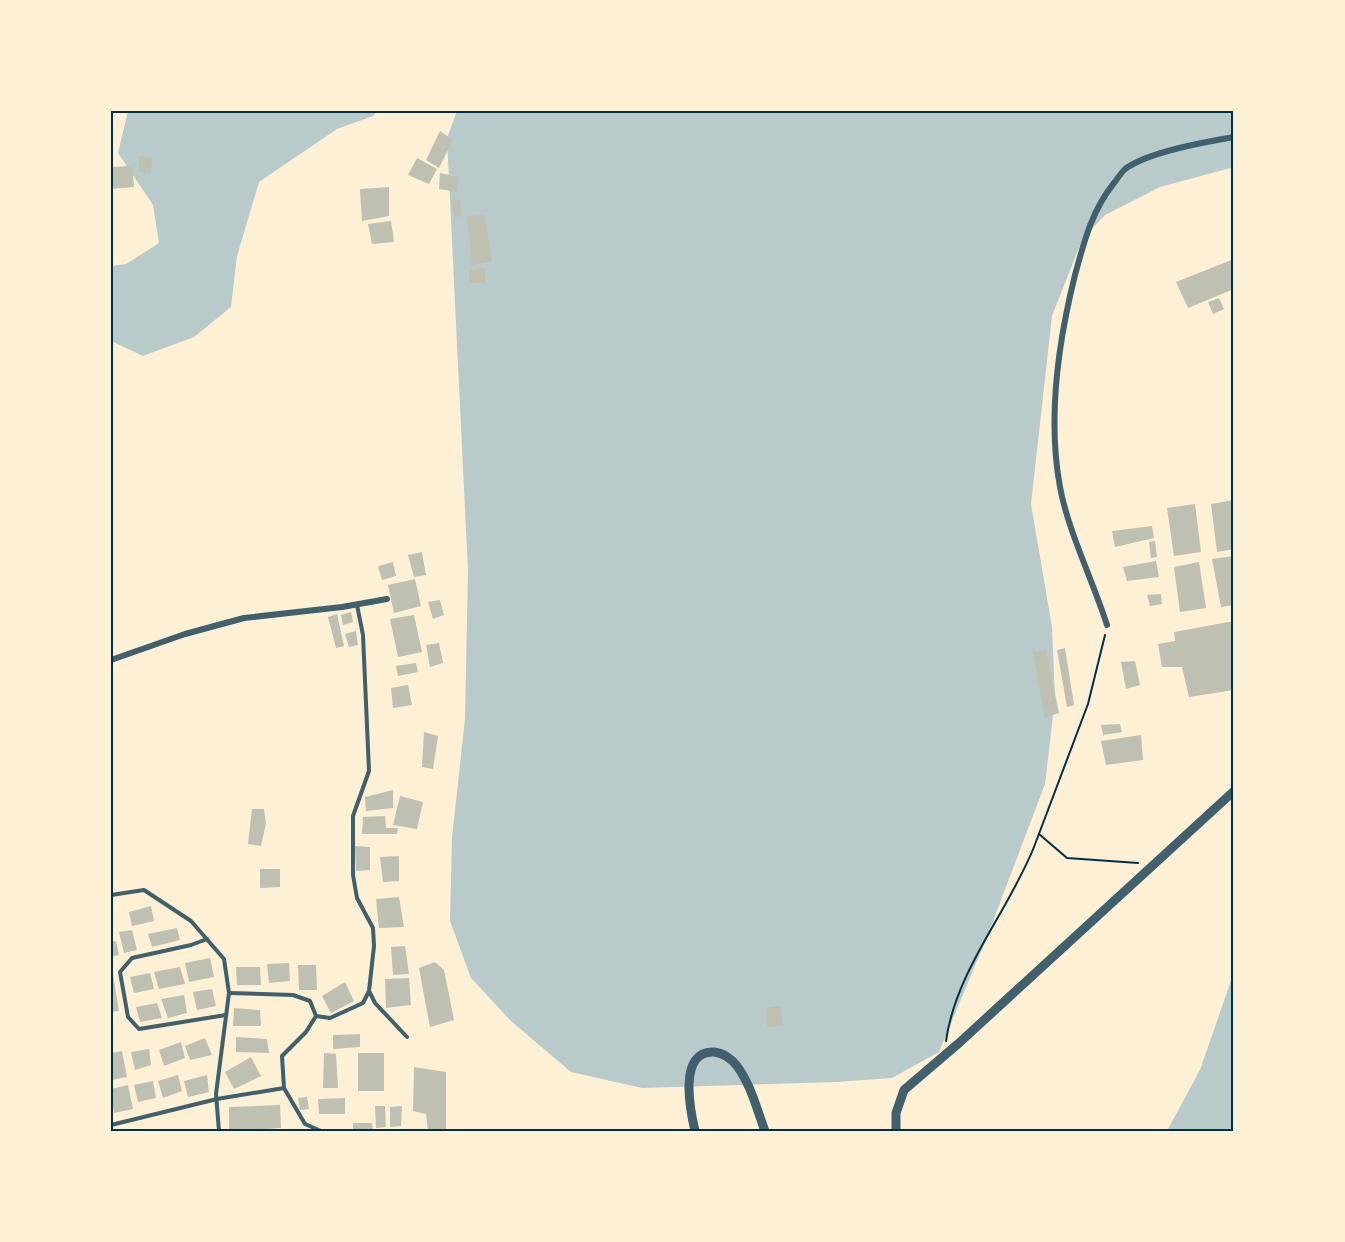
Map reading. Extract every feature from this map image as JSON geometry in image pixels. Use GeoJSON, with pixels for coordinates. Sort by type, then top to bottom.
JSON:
{"type":"FeatureCollection","features":[{"type":"Feature","properties":{"kind":"street"},"geometry":{"type":"LineString","coordinates":[[1107,625],[1062,497],[1054,433],[1061,338],[1079,262],[1092,219],[1106,193],[1124,170],[1136,163],[1190,145],[1234,137]]}},
{"type":"Feature","properties":{"kind":"street"},"geometry":{"type":"LineString","coordinates":[[111,660],[185,634],[244,618],[387,599]]}},
{"type":"Feature","properties":{"kind":"street"},"geometry":{"type":"LineString","coordinates":[[896,1131],[896,1113],[903,1090],[1234,791]]}},
{"type":"Feature","properties":{"kind":"street"},"geometry":{"type":"LineString","coordinates":[[694,1131],[690,1100],[690,1071],[694,1061],[700,1055],[708,1052],[724,1055],[738,1067],[765,1131]]}},
{"type":"Feature","properties":{"kind":"lane"},"geometry":{"type":"LineString","coordinates":[[316,1016],[330,1018],[363,1003],[369,991],[374,946],[373,928],[357,898],[353,875],[353,816],[369,771],[363,635],[357,604]]}},
{"type":"Feature","properties":{"kind":"lane"},"geometry":{"type":"LineString","coordinates":[[111,895],[144,890],[191,921],[224,959],[229,993],[217,1099],[219,1131]]}},
{"type":"Feature","properties":{"kind":"lane"},"geometry":{"type":"LineString","coordinates":[[207,939],[191,945],[132,958],[120,972],[128,1017],[139,1029],[226,1015]]}},
{"type":"Feature","properties":{"kind":"lane"},"geometry":{"type":"LineString","coordinates":[[369,991],[375,1003],[407,1037]]}},
{"type":"Feature","properties":{"kind":"lane"},"geometry":{"type":"LineString","coordinates":[[229,993],[293,994],[310,1001],[316,1016]]}},
{"type":"Feature","properties":{"kind":"lane"},"geometry":{"type":"LineString","coordinates":[[316,1016],[306,1032],[282,1056],[284,1088],[305,1124],[321,1131]]}},
{"type":"Feature","properties":{"kind":"lane"},"geometry":{"type":"LineString","coordinates":[[111,1125],[217,1099],[284,1088]]}},
{"type":"Feature","properties":{"kind":"path"},"geometry":{"type":"LineString","coordinates":[[944,1055],[949,1018],[973,962],[1026,867],[1039,834],[1088,704],[1107,625]]}},
{"type":"Feature","properties":{"kind":"path"},"geometry":{"type":"LineString","coordinates":[[1039,834],[1067,858],[1152,864]]}},
{"type":"Feature","properties":{"kind":"shaded area"},"geometry":{"type":"Polygon","coordinates":[[[128,111],[377,111],[373,116],[337,129],[259,182],[237,256],[231,307],[194,337],[143,356],[111,341],[111,266],[126,264],[159,243],[153,205],[118,153],[128,111]]]}},
{"type":"Feature","properties":{"kind":"shaded area"},"geometry":{"type":"Polygon","coordinates":[[[457,111],[1234,111],[1234,167],[1160,187],[1105,215],[1082,240],[1052,316],[1031,504],[1052,627],[1055,699],[1045,784],[987,937],[939,1052],[892,1078],[642,1088],[571,1072],[511,1021],[471,978],[450,921],[452,838],[465,719],[468,571],[447,138],[457,111]]]}},
{"type":"Feature","properties":{"kind":"shaded area"},"geometry":{"type":"Polygon","coordinates":[[[1234,972],[1234,1131],[1167,1131],[1200,1070],[1234,972]]]}},
{"type":"Feature","properties":{"kind":"building"},"geometry":{"type":"Polygon","coordinates":[[[440,131],[453,140],[439,168],[426,160],[440,131]]]}},
{"type":"Feature","properties":{"kind":"building"},"geometry":{"type":"Polygon","coordinates":[[[139,156],[152,158],[151,174],[139,172],[139,156]]]}},
{"type":"Feature","properties":{"kind":"building"},"geometry":{"type":"Polygon","coordinates":[[[417,158],[437,169],[429,184],[408,175],[417,158]]]}},
{"type":"Feature","properties":{"kind":"building"},"geometry":{"type":"Polygon","coordinates":[[[132,166],[134,187],[111,189],[111,167],[132,166]]]}},
{"type":"Feature","properties":{"kind":"building"},"geometry":{"type":"Polygon","coordinates":[[[440,173],[459,177],[457,192],[439,189],[440,173]]]}},
{"type":"Feature","properties":{"kind":"building"},"geometry":{"type":"Polygon","coordinates":[[[389,187],[389,216],[362,221],[360,189],[389,187]]]}},
{"type":"Feature","properties":{"kind":"building"},"geometry":{"type":"Polygon","coordinates":[[[460,200],[462,216],[454,217],[452,201],[460,200]]]}},
{"type":"Feature","properties":{"kind":"building"},"geometry":{"type":"Polygon","coordinates":[[[485,215],[492,262],[472,265],[467,216],[485,215]]]}},
{"type":"Feature","properties":{"kind":"building"},"geometry":{"type":"Polygon","coordinates":[[[391,221],[394,242],[372,244],[368,224],[391,221]]]}},
{"type":"Feature","properties":{"kind":"building"},"geometry":{"type":"Polygon","coordinates":[[[1234,259],[1234,289],[1188,308],[1176,282],[1234,259]]]}},
{"type":"Feature","properties":{"kind":"building"},"geometry":{"type":"Polygon","coordinates":[[[485,268],[485,283],[469,283],[469,269],[485,268]]]}},
{"type":"Feature","properties":{"kind":"building"},"geometry":{"type":"Polygon","coordinates":[[[1219,298],[1224,309],[1213,314],[1208,302],[1219,298]]]}},
{"type":"Feature","properties":{"kind":"building"},"geometry":{"type":"Polygon","coordinates":[[[1234,500],[1234,549],[1217,552],[1211,504],[1234,500]]]}},
{"type":"Feature","properties":{"kind":"building"},"geometry":{"type":"Polygon","coordinates":[[[1195,504],[1201,552],[1174,556],[1167,508],[1195,504]]]}},
{"type":"Feature","properties":{"kind":"building"},"geometry":{"type":"Polygon","coordinates":[[[1152,526],[1154,538],[1115,547],[1112,531],[1152,526]]]}},
{"type":"Feature","properties":{"kind":"building"},"geometry":{"type":"Polygon","coordinates":[[[1155,541],[1157,557],[1151,558],[1149,542],[1155,541]]]}},
{"type":"Feature","properties":{"kind":"building"},"geometry":{"type":"Polygon","coordinates":[[[422,552],[426,575],[414,577],[408,555],[422,552]]]}},
{"type":"Feature","properties":{"kind":"building"},"geometry":{"type":"Polygon","coordinates":[[[1234,556],[1234,605],[1221,607],[1212,559],[1234,556]]]}},
{"type":"Feature","properties":{"kind":"building"},"geometry":{"type":"Polygon","coordinates":[[[1156,561],[1159,577],[1127,581],[1123,567],[1156,561]]]}},
{"type":"Feature","properties":{"kind":"building"},"geometry":{"type":"Polygon","coordinates":[[[393,562],[396,576],[382,580],[378,566],[393,562]]]}},
{"type":"Feature","properties":{"kind":"building"},"geometry":{"type":"Polygon","coordinates":[[[1199,562],[1206,608],[1180,612],[1174,567],[1199,562]]]}},
{"type":"Feature","properties":{"kind":"building"},"geometry":{"type":"Polygon","coordinates":[[[415,579],[421,606],[394,613],[388,585],[415,579]]]}},
{"type":"Feature","properties":{"kind":"building"},"geometry":{"type":"Polygon","coordinates":[[[1161,594],[1162,604],[1150,606],[1147,595],[1161,594]]]}},
{"type":"Feature","properties":{"kind":"building"},"geometry":{"type":"Polygon","coordinates":[[[440,600],[444,615],[433,619],[428,602],[440,600]]]}},
{"type":"Feature","properties":{"kind":"building"},"geometry":{"type":"Polygon","coordinates":[[[351,612],[353,622],[343,625],[341,615],[351,612]]]}},
{"type":"Feature","properties":{"kind":"building"},"geometry":{"type":"Polygon","coordinates":[[[337,614],[344,646],[336,648],[328,617],[337,614]]]}},
{"type":"Feature","properties":{"kind":"building"},"geometry":{"type":"Polygon","coordinates":[[[414,615],[422,652],[398,657],[390,619],[414,615]]]}},
{"type":"Feature","properties":{"kind":"building"},"geometry":{"type":"Polygon","coordinates":[[[1234,621],[1234,690],[1189,697],[1182,667],[1162,667],[1158,644],[1175,641],[1174,632],[1234,621]]]}},
{"type":"Feature","properties":{"kind":"building"},"geometry":{"type":"Polygon","coordinates":[[[356,631],[358,645],[349,647],[345,634],[356,631]]]}},
{"type":"Feature","properties":{"kind":"building"},"geometry":{"type":"Polygon","coordinates":[[[439,643],[443,663],[430,667],[426,645],[439,643]]]}},
{"type":"Feature","properties":{"kind":"building"},"geometry":{"type":"Polygon","coordinates":[[[1065,648],[1074,705],[1067,707],[1057,650],[1065,648]]]}},
{"type":"Feature","properties":{"kind":"building"},"geometry":{"type":"Polygon","coordinates":[[[1046,650],[1059,713],[1045,718],[1033,652],[1046,650]]]}},
{"type":"Feature","properties":{"kind":"building"},"geometry":{"type":"Polygon","coordinates":[[[1135,661],[1140,685],[1126,689],[1121,662],[1135,661]]]}},
{"type":"Feature","properties":{"kind":"building"},"geometry":{"type":"Polygon","coordinates":[[[416,663],[418,672],[398,676],[396,666],[416,663]]]}},
{"type":"Feature","properties":{"kind":"building"},"geometry":{"type":"Polygon","coordinates":[[[408,685],[412,705],[393,708],[391,688],[408,685]]]}},
{"type":"Feature","properties":{"kind":"building"},"geometry":{"type":"Polygon","coordinates":[[[1120,724],[1122,732],[1103,735],[1101,725],[1120,724]]]}},
{"type":"Feature","properties":{"kind":"building"},"geometry":{"type":"Polygon","coordinates":[[[424,732],[438,736],[433,769],[422,767],[424,732]]]}},
{"type":"Feature","properties":{"kind":"building"},"geometry":{"type":"Polygon","coordinates":[[[1141,735],[1143,760],[1106,765],[1101,741],[1141,735]]]}},
{"type":"Feature","properties":{"kind":"building"},"geometry":{"type":"Polygon","coordinates":[[[393,790],[393,808],[366,811],[365,797],[393,790]]]}},
{"type":"Feature","properties":{"kind":"building"},"geometry":{"type":"Polygon","coordinates":[[[400,796],[423,802],[417,829],[393,825],[400,796]]]}},
{"type":"Feature","properties":{"kind":"building"},"geometry":{"type":"Polygon","coordinates":[[[252,809],[264,809],[266,823],[261,846],[248,844],[252,809]]]}},
{"type":"Feature","properties":{"kind":"building"},"geometry":{"type":"Polygon","coordinates":[[[385,816],[386,828],[398,828],[397,834],[362,834],[363,817],[385,816]]]}},
{"type":"Feature","properties":{"kind":"building"},"geometry":{"type":"Polygon","coordinates":[[[355,846],[370,847],[370,870],[356,871],[355,846]]]}},
{"type":"Feature","properties":{"kind":"building"},"geometry":{"type":"Polygon","coordinates":[[[399,856],[399,881],[383,882],[380,857],[399,856]]]}},
{"type":"Feature","properties":{"kind":"building"},"geometry":{"type":"Polygon","coordinates":[[[260,869],[280,869],[280,887],[260,888],[260,869]]]}},
{"type":"Feature","properties":{"kind":"building"},"geometry":{"type":"Polygon","coordinates":[[[399,897],[404,927],[379,928],[376,899],[399,897]]]}},
{"type":"Feature","properties":{"kind":"building"},"geometry":{"type":"Polygon","coordinates":[[[151,906],[154,921],[132,926],[129,912],[151,906]]]}},
{"type":"Feature","properties":{"kind":"building"},"geometry":{"type":"Polygon","coordinates":[[[177,928],[180,940],[152,947],[148,934],[177,928]]]}},
{"type":"Feature","properties":{"kind":"building"},"geometry":{"type":"Polygon","coordinates":[[[132,930],[137,950],[124,953],[119,932],[132,930]]]}},
{"type":"Feature","properties":{"kind":"building"},"geometry":{"type":"Polygon","coordinates":[[[116,941],[119,955],[111,957],[111,942],[116,941]]]}},
{"type":"Feature","properties":{"kind":"building"},"geometry":{"type":"Polygon","coordinates":[[[405,946],[409,974],[393,975],[391,947],[405,946]]]}},
{"type":"Feature","properties":{"kind":"building"},"geometry":{"type":"Polygon","coordinates":[[[210,958],[214,977],[189,982],[185,963],[210,958]]]}},
{"type":"Feature","properties":{"kind":"building"},"geometry":{"type":"Polygon","coordinates":[[[435,962],[444,970],[454,1020],[430,1027],[419,968],[435,962]]]}},
{"type":"Feature","properties":{"kind":"building"},"geometry":{"type":"Polygon","coordinates":[[[289,963],[290,981],[269,983],[267,964],[289,963]]]}},
{"type":"Feature","properties":{"kind":"building"},"geometry":{"type":"Polygon","coordinates":[[[298,965],[316,965],[317,990],[299,990],[298,965]]]}},
{"type":"Feature","properties":{"kind":"building"},"geometry":{"type":"Polygon","coordinates":[[[180,967],[185,984],[159,989],[154,972],[180,967]]]}},
{"type":"Feature","properties":{"kind":"building"},"geometry":{"type":"Polygon","coordinates":[[[236,967],[260,967],[261,985],[237,985],[236,967]]]}},
{"type":"Feature","properties":{"kind":"building"},"geometry":{"type":"Polygon","coordinates":[[[150,973],[154,989],[134,993],[130,977],[150,973]]]}},
{"type":"Feature","properties":{"kind":"building"},"geometry":{"type":"Polygon","coordinates":[[[113,975],[119,1011],[111,1012],[111,976],[113,975]]]}},
{"type":"Feature","properties":{"kind":"building"},"geometry":{"type":"Polygon","coordinates":[[[409,978],[411,1005],[386,1008],[385,979],[409,978]]]}},
{"type":"Feature","properties":{"kind":"building"},"geometry":{"type":"Polygon","coordinates":[[[345,982],[354,1001],[331,1013],[322,996],[345,982]]]}},
{"type":"Feature","properties":{"kind":"building"},"geometry":{"type":"Polygon","coordinates":[[[212,989],[216,1006],[197,1010],[193,992],[212,989]]]}},
{"type":"Feature","properties":{"kind":"building"},"geometry":{"type":"Polygon","coordinates":[[[184,995],[187,1013],[168,1018],[161,999],[184,995]]]}},
{"type":"Feature","properties":{"kind":"building"},"geometry":{"type":"Polygon","coordinates":[[[157,1003],[162,1018],[140,1022],[136,1007],[157,1003]]]}},
{"type":"Feature","properties":{"kind":"building"},"geometry":{"type":"Polygon","coordinates":[[[780,1006],[783,1025],[767,1028],[766,1008],[780,1006]]]}},
{"type":"Feature","properties":{"kind":"building"},"geometry":{"type":"Polygon","coordinates":[[[234,1008],[260,1010],[261,1026],[233,1026],[234,1008]]]}},
{"type":"Feature","properties":{"kind":"building"},"geometry":{"type":"Polygon","coordinates":[[[360,1034],[360,1047],[333,1049],[333,1035],[360,1034]]]}},
{"type":"Feature","properties":{"kind":"building"},"geometry":{"type":"Polygon","coordinates":[[[236,1037],[267,1039],[269,1053],[236,1052],[236,1037]]]}},
{"type":"Feature","properties":{"kind":"building"},"geometry":{"type":"Polygon","coordinates":[[[205,1038],[212,1055],[190,1060],[185,1046],[205,1038]]]}},
{"type":"Feature","properties":{"kind":"building"},"geometry":{"type":"Polygon","coordinates":[[[181,1042],[185,1058],[164,1066],[159,1050],[181,1042]]]}},
{"type":"Feature","properties":{"kind":"building"},"geometry":{"type":"Polygon","coordinates":[[[149,1049],[151,1065],[135,1070],[131,1052],[149,1049]]]}},
{"type":"Feature","properties":{"kind":"building"},"geometry":{"type":"Polygon","coordinates":[[[122,1051],[127,1077],[112,1080],[111,1053],[122,1051]]]}},
{"type":"Feature","properties":{"kind":"building"},"geometry":{"type":"Polygon","coordinates":[[[324,1053],[336,1054],[338,1088],[323,1088],[324,1053]]]}},
{"type":"Feature","properties":{"kind":"building"},"geometry":{"type":"Polygon","coordinates":[[[358,1053],[384,1053],[384,1091],[358,1091],[358,1053]]]}},
{"type":"Feature","properties":{"kind":"building"},"geometry":{"type":"Polygon","coordinates":[[[251,1057],[261,1076],[234,1089],[225,1072],[251,1057]]]}},
{"type":"Feature","properties":{"kind":"building"},"geometry":{"type":"Polygon","coordinates":[[[414,1067],[446,1072],[446,1131],[428,1131],[426,1114],[413,1111],[414,1067]]]}},
{"type":"Feature","properties":{"kind":"building"},"geometry":{"type":"Polygon","coordinates":[[[178,1075],[182,1091],[163,1098],[158,1081],[178,1075]]]}},
{"type":"Feature","properties":{"kind":"building"},"geometry":{"type":"Polygon","coordinates":[[[207,1075],[209,1092],[188,1097],[184,1081],[207,1075]]]}},
{"type":"Feature","properties":{"kind":"building"},"geometry":{"type":"Polygon","coordinates":[[[153,1081],[156,1098],[138,1102],[134,1085],[153,1081]]]}},
{"type":"Feature","properties":{"kind":"building"},"geometry":{"type":"Polygon","coordinates":[[[128,1085],[133,1109],[114,1113],[111,1089],[128,1085]]]}},
{"type":"Feature","properties":{"kind":"building"},"geometry":{"type":"Polygon","coordinates":[[[307,1097],[309,1109],[300,1110],[298,1098],[307,1097]]]}},
{"type":"Feature","properties":{"kind":"building"},"geometry":{"type":"Polygon","coordinates":[[[345,1098],[345,1114],[319,1114],[318,1099],[345,1098]]]}},
{"type":"Feature","properties":{"kind":"building"},"geometry":{"type":"Polygon","coordinates":[[[280,1105],[281,1128],[229,1131],[229,1107],[280,1105]]]}},
{"type":"Feature","properties":{"kind":"building"},"geometry":{"type":"Polygon","coordinates":[[[375,1106],[385,1106],[386,1127],[376,1128],[375,1106]]]}},
{"type":"Feature","properties":{"kind":"building"},"geometry":{"type":"Polygon","coordinates":[[[402,1106],[401,1126],[390,1127],[390,1107],[402,1106]]]}},
{"type":"Feature","properties":{"kind":"building"},"geometry":{"type":"Polygon","coordinates":[[[353,1123],[372,1123],[373,1131],[353,1131],[353,1123]]]}}]}
